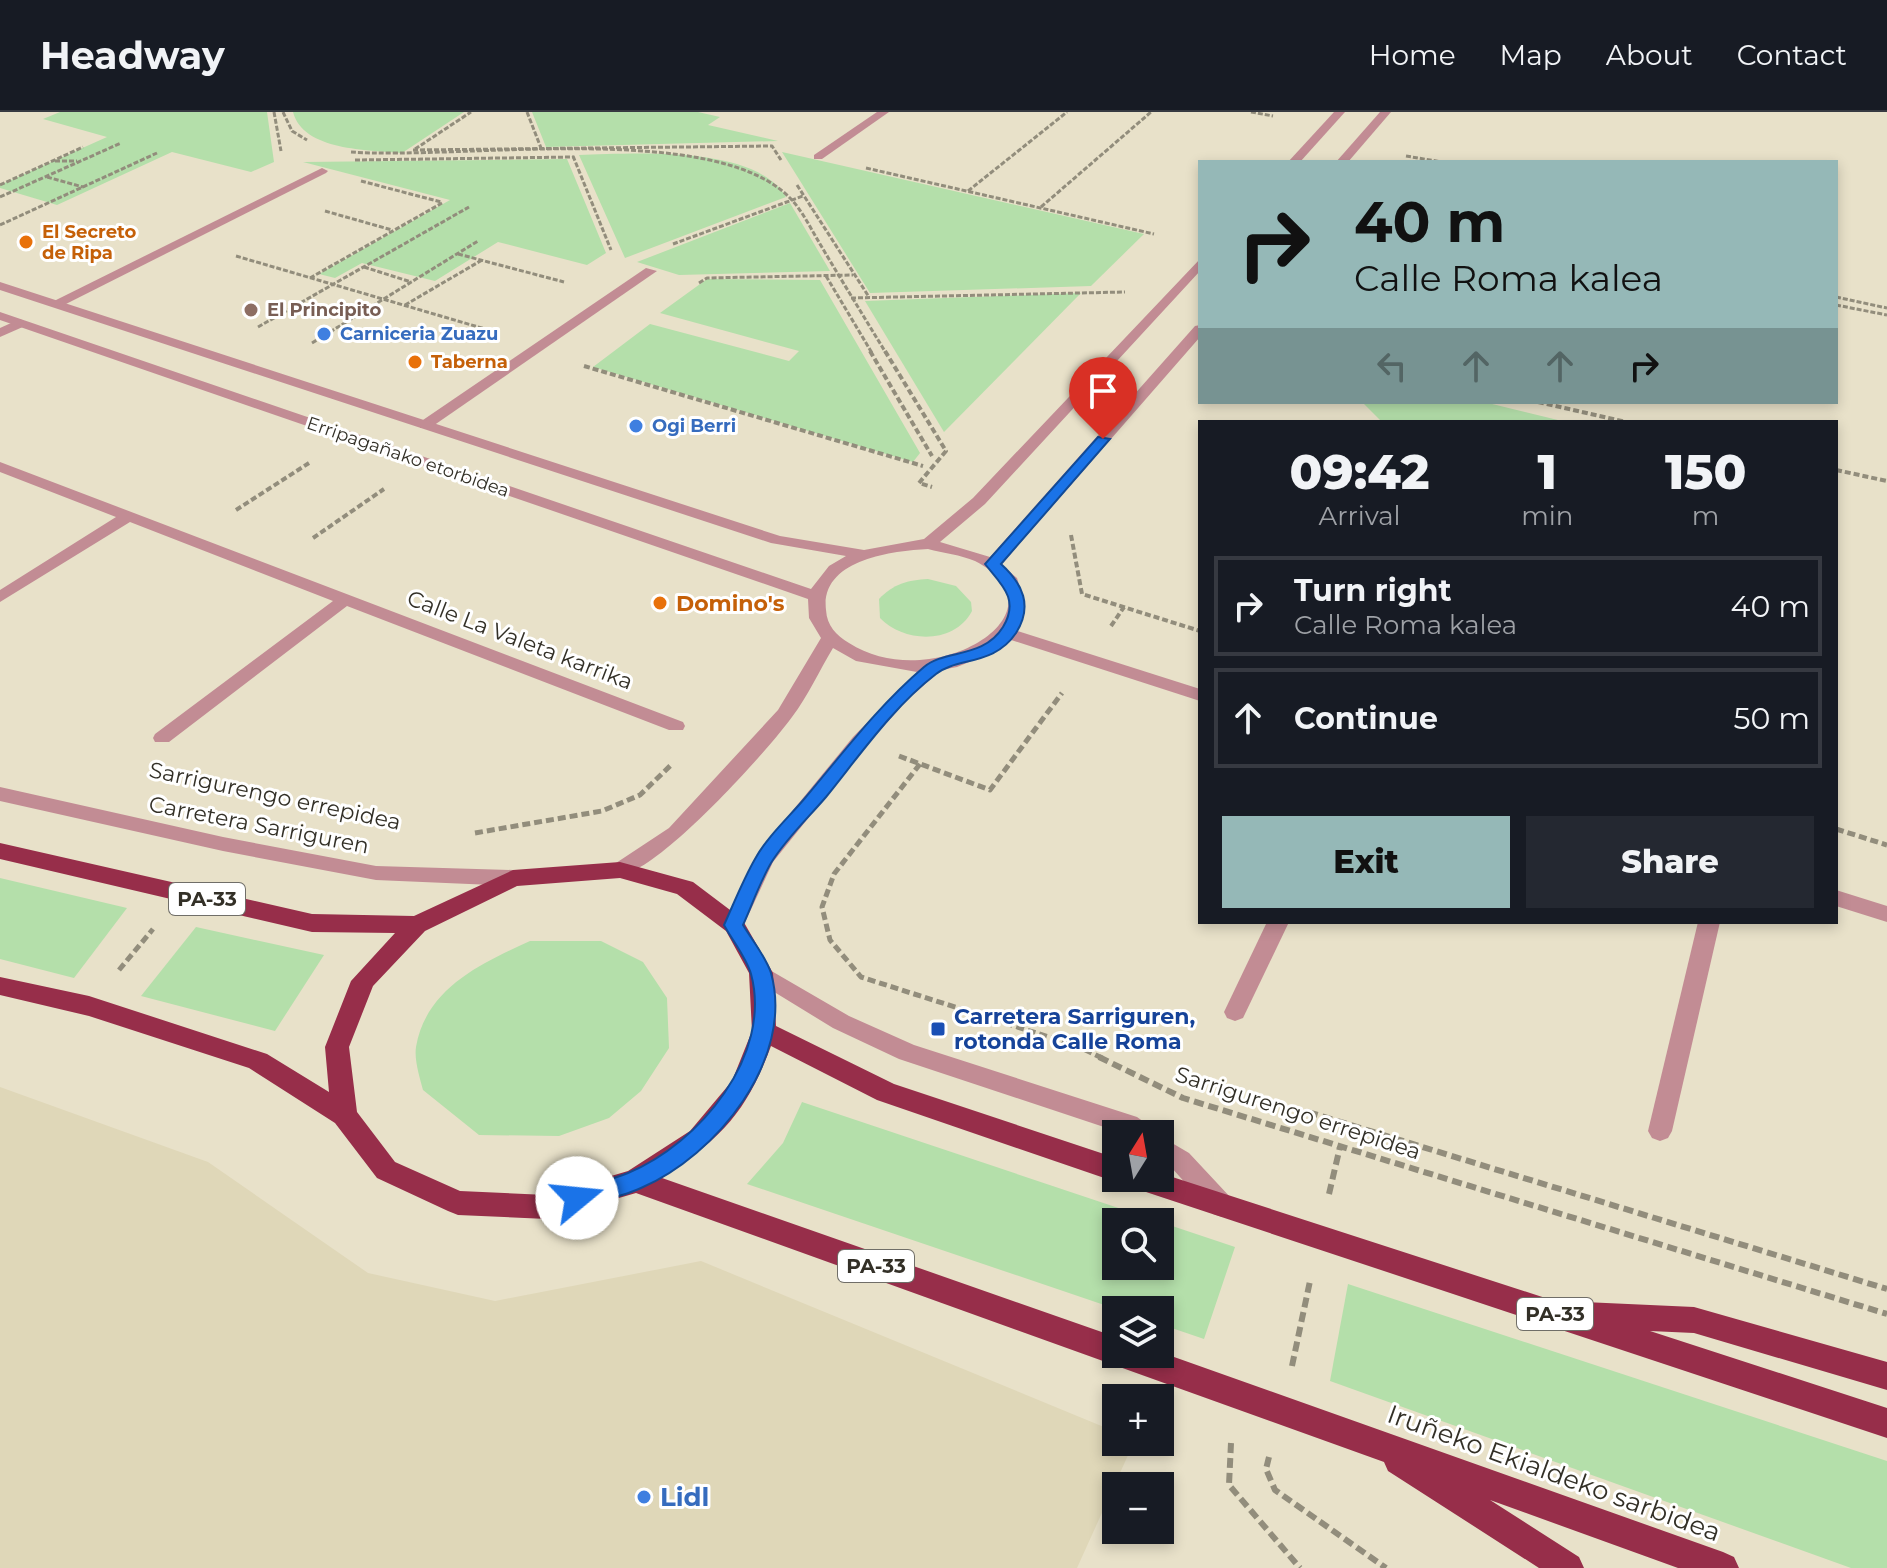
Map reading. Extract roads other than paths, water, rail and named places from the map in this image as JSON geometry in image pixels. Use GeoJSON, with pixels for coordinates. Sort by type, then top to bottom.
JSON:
{"type":"FeatureCollection","features":[{"type":"Feature","properties":{"kind":"highway","name":"PA-33"},"geometry":{"type":"LineString","coordinates":[[0,851],[312,923],[417,925]]}},
{"type":"Feature","properties":{"kind":"highway","name":"PA-33"},"geometry":{"type":"LineString","coordinates":[[0,986],[89,1006],[258,1061],[344,1115],[386,1170],[458,1203],[547,1207],[636,1181],[699,1139],[743,1087],[764,1031],[761,973],[734,925],[685,888],[620,870],[513,878],[417,925],[363,981],[337,1047],[344,1115]]}},
{"type":"Feature","properties":{"kind":"highway"},"geometry":{"type":"LineString","coordinates":[[764,1031],[886,1092],[1102,1165]]}},
{"type":"Feature","properties":{"kind":"highway","name":"PA-33"},"geometry":{"type":"LineString","coordinates":[[636,1181],[1102,1346]]}},
{"type":"Feature","properties":{"kind":"highway","name":"PA-33"},"geometry":{"type":"LineString","coordinates":[[1174,1190],[1887,1423]]}},
{"type":"Feature","properties":{"kind":"highway"},"geometry":{"type":"LineString","coordinates":[[1557,1314],[1694,1320],[1887,1376]]}},
{"type":"Feature","properties":{"kind":"highway","name":"Iruñeko Ekialdeko sarbidea"},"geometry":{"type":"LineString","coordinates":[[1165,1368],[1723,1568]]}},
{"type":"Feature","properties":{"kind":"highway","name":"Iruñeko Ekialdeko sarbidea"},"geometry":{"type":"LineString","coordinates":[[1364,1438],[1568,1568]]}},
{"type":"Feature","properties":{"kind":"street"},"geometry":{"type":"LineString","coordinates":[[818,157],[884,112]]}},
{"type":"Feature","properties":{"kind":"street"},"geometry":{"type":"LineString","coordinates":[[1296,160],[1340,112]]}},
{"type":"Feature","properties":{"kind":"street"},"geometry":{"type":"LineString","coordinates":[[1344,160],[1386,112]]}},
{"type":"Feature","properties":{"kind":"street"},"geometry":{"type":"LineString","coordinates":[[55,304],[322,171]]}},
{"type":"Feature","properties":{"kind":"street"},"geometry":{"type":"LineString","coordinates":[[928,544],[979,501],[1198,265]]}},
{"type":"Feature","properties":{"kind":"street","name":"Erripagañako etorbidea"},"geometry":{"type":"LineString","coordinates":[[425,425],[651,271]]}},
{"type":"Feature","properties":{"kind":"street","name":"Erripagañako etorbidea"},"geometry":{"type":"LineString","coordinates":[[0,286],[777,540],[861,554]]}},
{"type":"Feature","properties":{"kind":"street","name":"Erripagañako etorbidea"},"geometry":{"type":"LineString","coordinates":[[0,316],[817,597]]}},
{"type":"Feature","properties":{"kind":"street"},"geometry":{"type":"LineString","coordinates":[[0,333],[20,323]]}},
{"type":"Feature","properties":{"kind":"street"},"geometry":{"type":"LineString","coordinates":[[993,564],[1198,331]]}},
{"type":"Feature","properties":{"kind":"street","name":"Calle La Valeta karrika"},"geometry":{"type":"LineString","coordinates":[[0,467],[676,726]]}},
{"type":"Feature","properties":{"kind":"street"},"geometry":{"type":"LineString","coordinates":[[0,597],[129,516]]}},
{"type":"Feature","properties":{"kind":"street"},"geometry":{"type":"LineString","coordinates":[[928,544],[963,551],[993,564],[1009,579],[1017,596],[1017,615],[1008,633],[990,648],[965,660],[934,667],[904,667],[875,662],[849,652],[830,638],[818,619],[817,597],[825,581],[861,554],[893,546],[928,544]]}},
{"type":"Feature","properties":{"kind":"street"},"geometry":{"type":"LineString","coordinates":[[162,738],[346,599]]}},
{"type":"Feature","properties":{"kind":"street"},"geometry":{"type":"LineString","coordinates":[[1008,633],[1198,694]]}},
{"type":"Feature","properties":{"kind":"street"},"geometry":{"type":"LineString","coordinates":[[620,870],[676,833],[785,714],[830,638]]}},
{"type":"Feature","properties":{"kind":"street"},"geometry":{"type":"LineString","coordinates":[[734,925],[764,859],[860,741],[901,696],[934,667]]}},
{"type":"Feature","properties":{"kind":"street","name":"Carretera Sarriguren"},"geometry":{"type":"LineString","coordinates":[[0,794],[223,844],[376,873],[513,878]]}},
{"type":"Feature","properties":{"kind":"street"},"geometry":{"type":"LineString","coordinates":[[1838,899],[1887,914]]}},
{"type":"Feature","properties":{"kind":"street"},"geometry":{"type":"LineString","coordinates":[[1235,1012],[1277,924]]}},
{"type":"Feature","properties":{"kind":"street"},"geometry":{"type":"LineString","coordinates":[[1660,1131],[1709,924]]}},
{"type":"Feature","properties":{"kind":"street"},"geometry":{"type":"LineString","coordinates":[[761,973],[841,1022],[907,1052],[1027,1088],[1118,1120]]}},
{"type":"Feature","properties":{"kind":"street"},"geometry":{"type":"LineString","coordinates":[[1174,1156],[1222,1206]]}},
{"type":"Feature","properties":{"kind":"place","name":"El Secreto de Ripa"},"geometry":{"type":"Point","coordinates":[26,242]}},
{"type":"Feature","properties":{"kind":"place","name":"El Principito"},"geometry":{"type":"Point","coordinates":[251,310]}},
{"type":"Feature","properties":{"kind":"place","name":"Carniceria Zuazu"},"geometry":{"type":"Point","coordinates":[324,334]}},
{"type":"Feature","properties":{"kind":"place","name":"Taberna"},"geometry":{"type":"Point","coordinates":[415,362]}},
{"type":"Feature","properties":{"kind":"place","name":"Ogi Berri"},"geometry":{"type":"Point","coordinates":[636,426]}},
{"type":"Feature","properties":{"kind":"place","name":"Domino's"},"geometry":{"type":"Point","coordinates":[660,603]}},
{"type":"Feature","properties":{"kind":"place","name":"Carretera Sarriguren, rotonda Calle Roma"},"geometry":{"type":"Point","coordinates":[938,1029]}},
{"type":"Feature","properties":{"kind":"place","name":"Lidl"},"geometry":{"type":"Point","coordinates":[644,1497]}}]}
